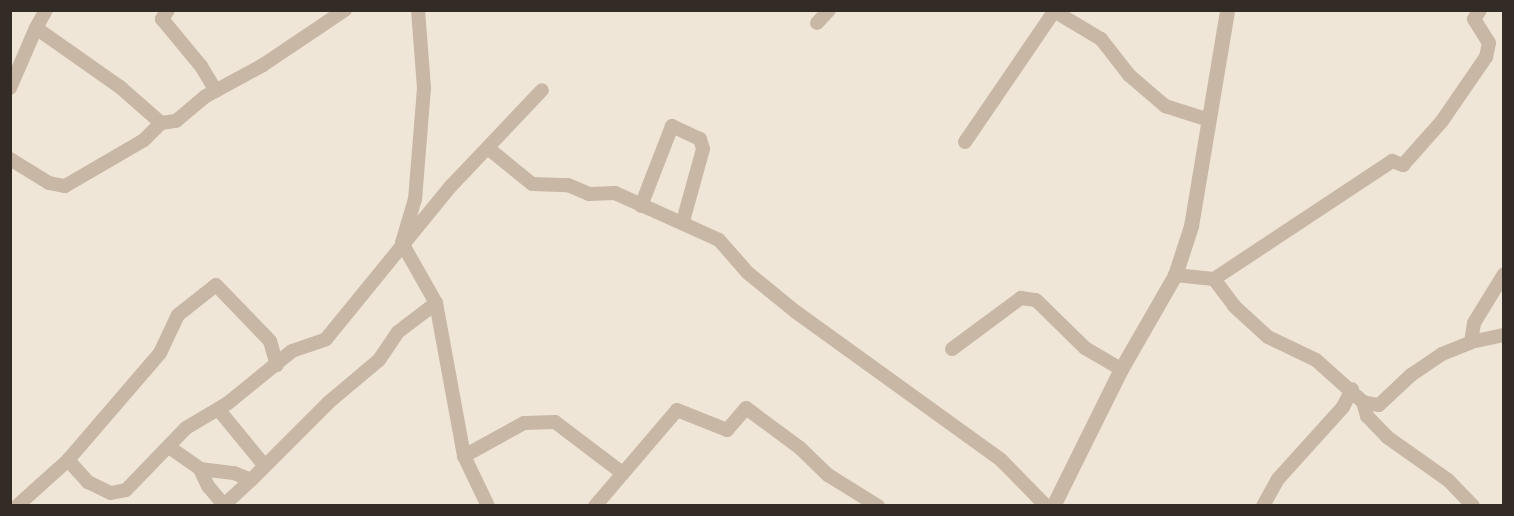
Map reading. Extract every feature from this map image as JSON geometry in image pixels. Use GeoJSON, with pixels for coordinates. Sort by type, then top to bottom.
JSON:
{"type":"FeatureCollection","features":[{"type":"Feature","properties":{"kind":"street"},"geometry":{"type":"LineString","coordinates":[[10,88],[46,10]]}},
{"type":"Feature","properties":{"kind":"street"},"geometry":{"type":"LineString","coordinates":[[168,10],[162,19],[201,66],[216,91]]}},
{"type":"Feature","properties":{"kind":"street"},"geometry":{"type":"LineString","coordinates":[[10,159],[49,183],[65,186],[124,153],[161,123],[176,121],[216,91],[263,66],[345,10]]}},
{"type":"Feature","properties":{"kind":"street"},"geometry":{"type":"LineString","coordinates":[[418,10],[424,88],[415,199],[402,243],[435,303],[464,456],[488,506]]}},
{"type":"Feature","properties":{"kind":"street"},"geometry":{"type":"LineString","coordinates":[[817,24],[830,10]]}},
{"type":"Feature","properties":{"kind":"street"},"geometry":{"type":"LineString","coordinates":[[1053,506],[1121,369],[1174,275],[1191,225],[1206,119],[1227,10]]}},
{"type":"Feature","properties":{"kind":"street"},"geometry":{"type":"LineString","coordinates":[[1174,275],[1214,279],[1392,161],[1403,165],[1442,121],[1486,57],[1489,43],[1474,19],[1480,10]]}},
{"type":"Feature","properties":{"kind":"street"},"geometry":{"type":"LineString","coordinates":[[965,142],[1054,11],[1101,39],[1129,75],[1165,106],[1206,119]]}},
{"type":"Feature","properties":{"kind":"street"},"geometry":{"type":"LineString","coordinates":[[36,28],[120,87],[161,123]]}},
{"type":"Feature","properties":{"kind":"street"},"geometry":{"type":"LineString","coordinates":[[68,460],[88,482],[111,493],[126,490],[186,428],[218,409],[308,342],[326,339],[402,243],[489,149],[504,127],[542,90]]}},
{"type":"Feature","properties":{"kind":"street"},"geometry":{"type":"LineString","coordinates":[[641,206],[672,126],[700,139],[703,149],[683,221]]}},
{"type":"Feature","properties":{"kind":"street"},"geometry":{"type":"LineString","coordinates":[[489,149],[532,184],[568,185],[589,194],[615,193],[641,206],[683,221],[719,240],[748,273],[822,333],[872,364],[897,387],[1000,460],[1046,506]]}},
{"type":"Feature","properties":{"kind":"street"},"geometry":{"type":"LineString","coordinates":[[1471,342],[1474,322],[1503,274]]}},
{"type":"Feature","properties":{"kind":"street"},"geometry":{"type":"LineString","coordinates":[[1214,279],[1234,306],[1268,337],[1316,360],[1352,389],[1363,402],[1367,416],[1387,437],[1448,480],[1473,506]]}},
{"type":"Feature","properties":{"kind":"street"},"geometry":{"type":"LineString","coordinates":[[17,506],[68,460],[160,353],[178,315],[216,285],[270,341],[276,365]]}},
{"type":"Feature","properties":{"kind":"street"},"geometry":{"type":"LineString","coordinates":[[952,349],[1021,298],[1036,300],[1085,348],[1121,369]]}},
{"type":"Feature","properties":{"kind":"street"},"geometry":{"type":"LineString","coordinates":[[169,447],[200,470],[208,486],[225,505],[329,402],[379,360],[398,332],[435,303]]}},
{"type":"Feature","properties":{"kind":"street"},"geometry":{"type":"LineString","coordinates":[[1363,402],[1379,405],[1411,375],[1471,342],[1503,335]]}},
{"type":"Feature","properties":{"kind":"street"},"geometry":{"type":"LineString","coordinates":[[1263,506],[1278,479],[1343,407],[1352,389]]}},
{"type":"Feature","properties":{"kind":"street"},"geometry":{"type":"LineString","coordinates":[[595,506],[621,472],[677,410],[727,430],[746,408],[800,448],[828,476],[878,506]]}},
{"type":"Feature","properties":{"kind":"street"},"geometry":{"type":"LineString","coordinates":[[218,409],[264,465]]}},
{"type":"Feature","properties":{"kind":"street"},"geometry":{"type":"LineString","coordinates":[[464,456],[524,423],[555,422],[621,472]]}},
{"type":"Feature","properties":{"kind":"street"},"geometry":{"type":"LineString","coordinates":[[200,470],[234,473],[251,480]]}}]}
